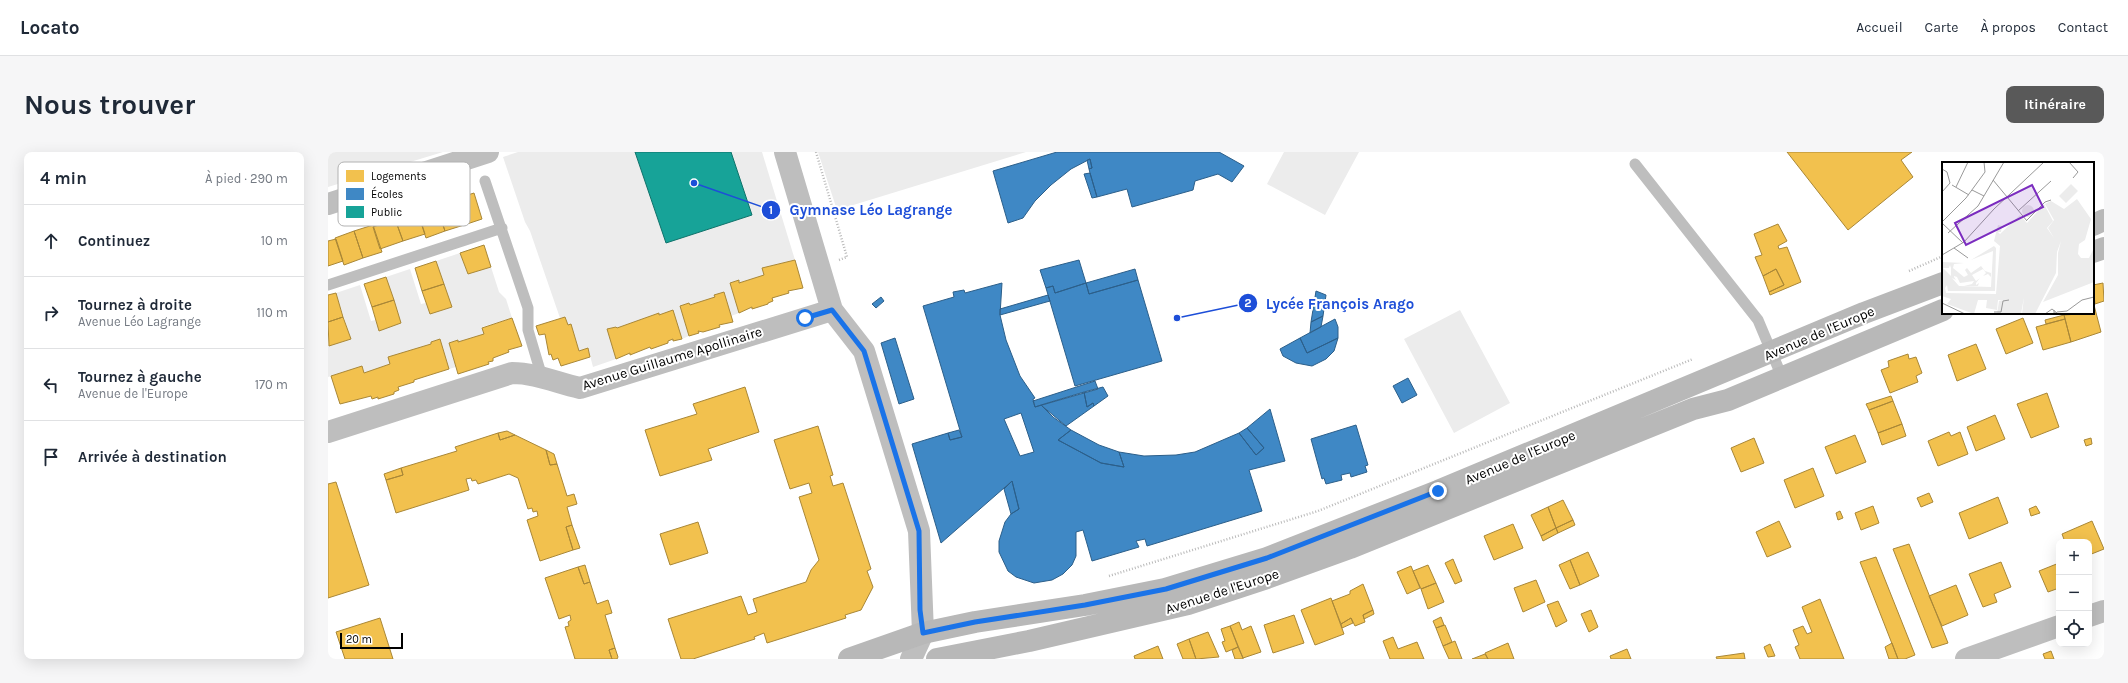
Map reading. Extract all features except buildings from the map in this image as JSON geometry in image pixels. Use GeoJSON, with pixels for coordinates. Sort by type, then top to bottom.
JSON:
{"type":"FeatureCollection","features":[{"type":"Feature","properties":{"kind":"main road"},"geometry":{"type":"LineString","coordinates":[[2094,224],[2104,220]]}},
{"type":"Feature","properties":{"kind":"main road"},"geometry":{"type":"LineString","coordinates":[[2094,252],[2104,248]]}},
{"type":"Feature","properties":{"kind":"main road","name":"Avenue de l'Europe"},"geometry":{"type":"LineString","coordinates":[[849,659],[923,633],[975,622],[1085,605],[1166,589],[1267,558],[1355,525],[1864,313],[1942,283]]}},
{"type":"Feature","properties":{"kind":"main road","name":"Avenue de l'Europe"},"geometry":{"type":"LineString","coordinates":[[937,659],[1029,641],[1181,606],[1267,578],[1357,545],[1693,409],[1728,400],[1942,310]]}},
{"type":"Feature","properties":{"kind":"street"},"geometry":{"type":"LineString","coordinates":[[457,162],[488,152]]}},
{"type":"Feature","properties":{"kind":"street"},"geometry":{"type":"LineString","coordinates":[[785,152],[832,310],[864,351],[919,531],[920,610],[923,633],[910,659]]}},
{"type":"Feature","properties":{"kind":"street"},"geometry":{"type":"LineString","coordinates":[[328,204],[338,201]]}},
{"type":"Feature","properties":{"kind":"street","name":"Avenue Guillaume Apollinaire"},"geometry":{"type":"LineString","coordinates":[[328,430],[512,373],[527,373],[542,377],[557,384],[580,388],[832,310]]}},
{"type":"Feature","properties":{"kind":"street"},"geometry":{"type":"LineString","coordinates":[[2092,615],[2104,611]]}},
{"type":"Feature","properties":{"kind":"street"},"geometry":{"type":"LineString","coordinates":[[1966,659],[2056,627]]}},
{"type":"Feature","properties":{"kind":"lane"},"geometry":{"type":"LineString","coordinates":[[1636,164],[1758,320],[1782,377]]}},
{"type":"Feature","properties":{"kind":"lane"},"geometry":{"type":"LineString","coordinates":[[485,181],[528,308],[528,330],[542,377]]}},
{"type":"Feature","properties":{"kind":"lane"},"geometry":{"type":"LineString","coordinates":[[328,285],[502,228]]}},
{"type":"Feature","properties":{"kind":"path"},"geometry":{"type":"LineString","coordinates":[[1908,271],[1942,256]]}},
{"type":"Feature","properties":{"kind":"path","name":"Avenue de l'Europe"},"geometry":{"type":"LineString","coordinates":[[1104,578],[1318,511],[1698,357]]}},
{"type":"Feature","properties":{"kind":"shaded area"},"geometry":{"type":"Polygon","coordinates":[[[328,152],[443,152],[410,162],[338,162],[338,184],[328,187],[328,152]]]}},
{"type":"Feature","properties":{"kind":"shaded area"},"geometry":{"type":"Polygon","coordinates":[[[518,152],[762,152],[795,260],[762,268],[764,275],[739,283],[738,280],[730,283],[739,313],[731,316],[724,292],[715,295],[715,297],[690,305],[689,303],[680,306],[689,336],[682,339],[673,311],[659,315],[659,313],[617,328],[607,329],[616,359],[593,367],[588,348],[579,351],[571,325],[568,325],[565,317],[560,318],[530,231],[525,222],[503,157],[518,152]]]}},
{"type":"Feature","properties":{"kind":"shaded area"},"geometry":{"type":"Polygon","coordinates":[[[818,152],[1026,152],[837,210],[818,152]]]}},
{"type":"Feature","properties":{"kind":"shaded area"},"geometry":{"type":"Polygon","coordinates":[[[1284,152],[1359,152],[1325,215],[1267,184],[1284,152]]]}},
{"type":"Feature","properties":{"kind":"shaded area"},"geometry":{"type":"Polygon","coordinates":[[[460,253],[468,274],[491,267],[499,292],[506,299],[512,318],[482,327],[484,334],[458,342],[458,340],[449,343],[456,367],[449,369],[439,339],[431,342],[431,344],[389,357],[390,364],[364,373],[362,366],[328,377],[328,343],[329,346],[351,339],[336,293],[360,285],[371,321],[376,320],[379,330],[401,323],[386,277],[410,269],[421,304],[426,303],[430,314],[452,307],[436,261],[460,253]]]}},
{"type":"Feature","properties":{"kind":"shaded area"},"geometry":{"type":"Polygon","coordinates":[[[1460,310],[1510,403],[1454,433],[1404,339],[1460,310]]]}},
{"type":"Feature","properties":{"kind":"place","name":"Gymnase Léo Lagrange"},"geometry":{"type":"Point","coordinates":[694,183]}},
{"type":"Feature","properties":{"kind":"place","name":"Lycée François Arago"},"geometry":{"type":"Point","coordinates":[1177,318]}},
{"type":"Feature","properties":{"kind":"route"},"geometry":{"type":"LineString","coordinates":[[805,318],[832,310],[864,351],[919,531],[920,610],[923,633],[975,622],[1085,605],[1166,589],[1267,558],[1348,528],[1438,491]]}}]}
